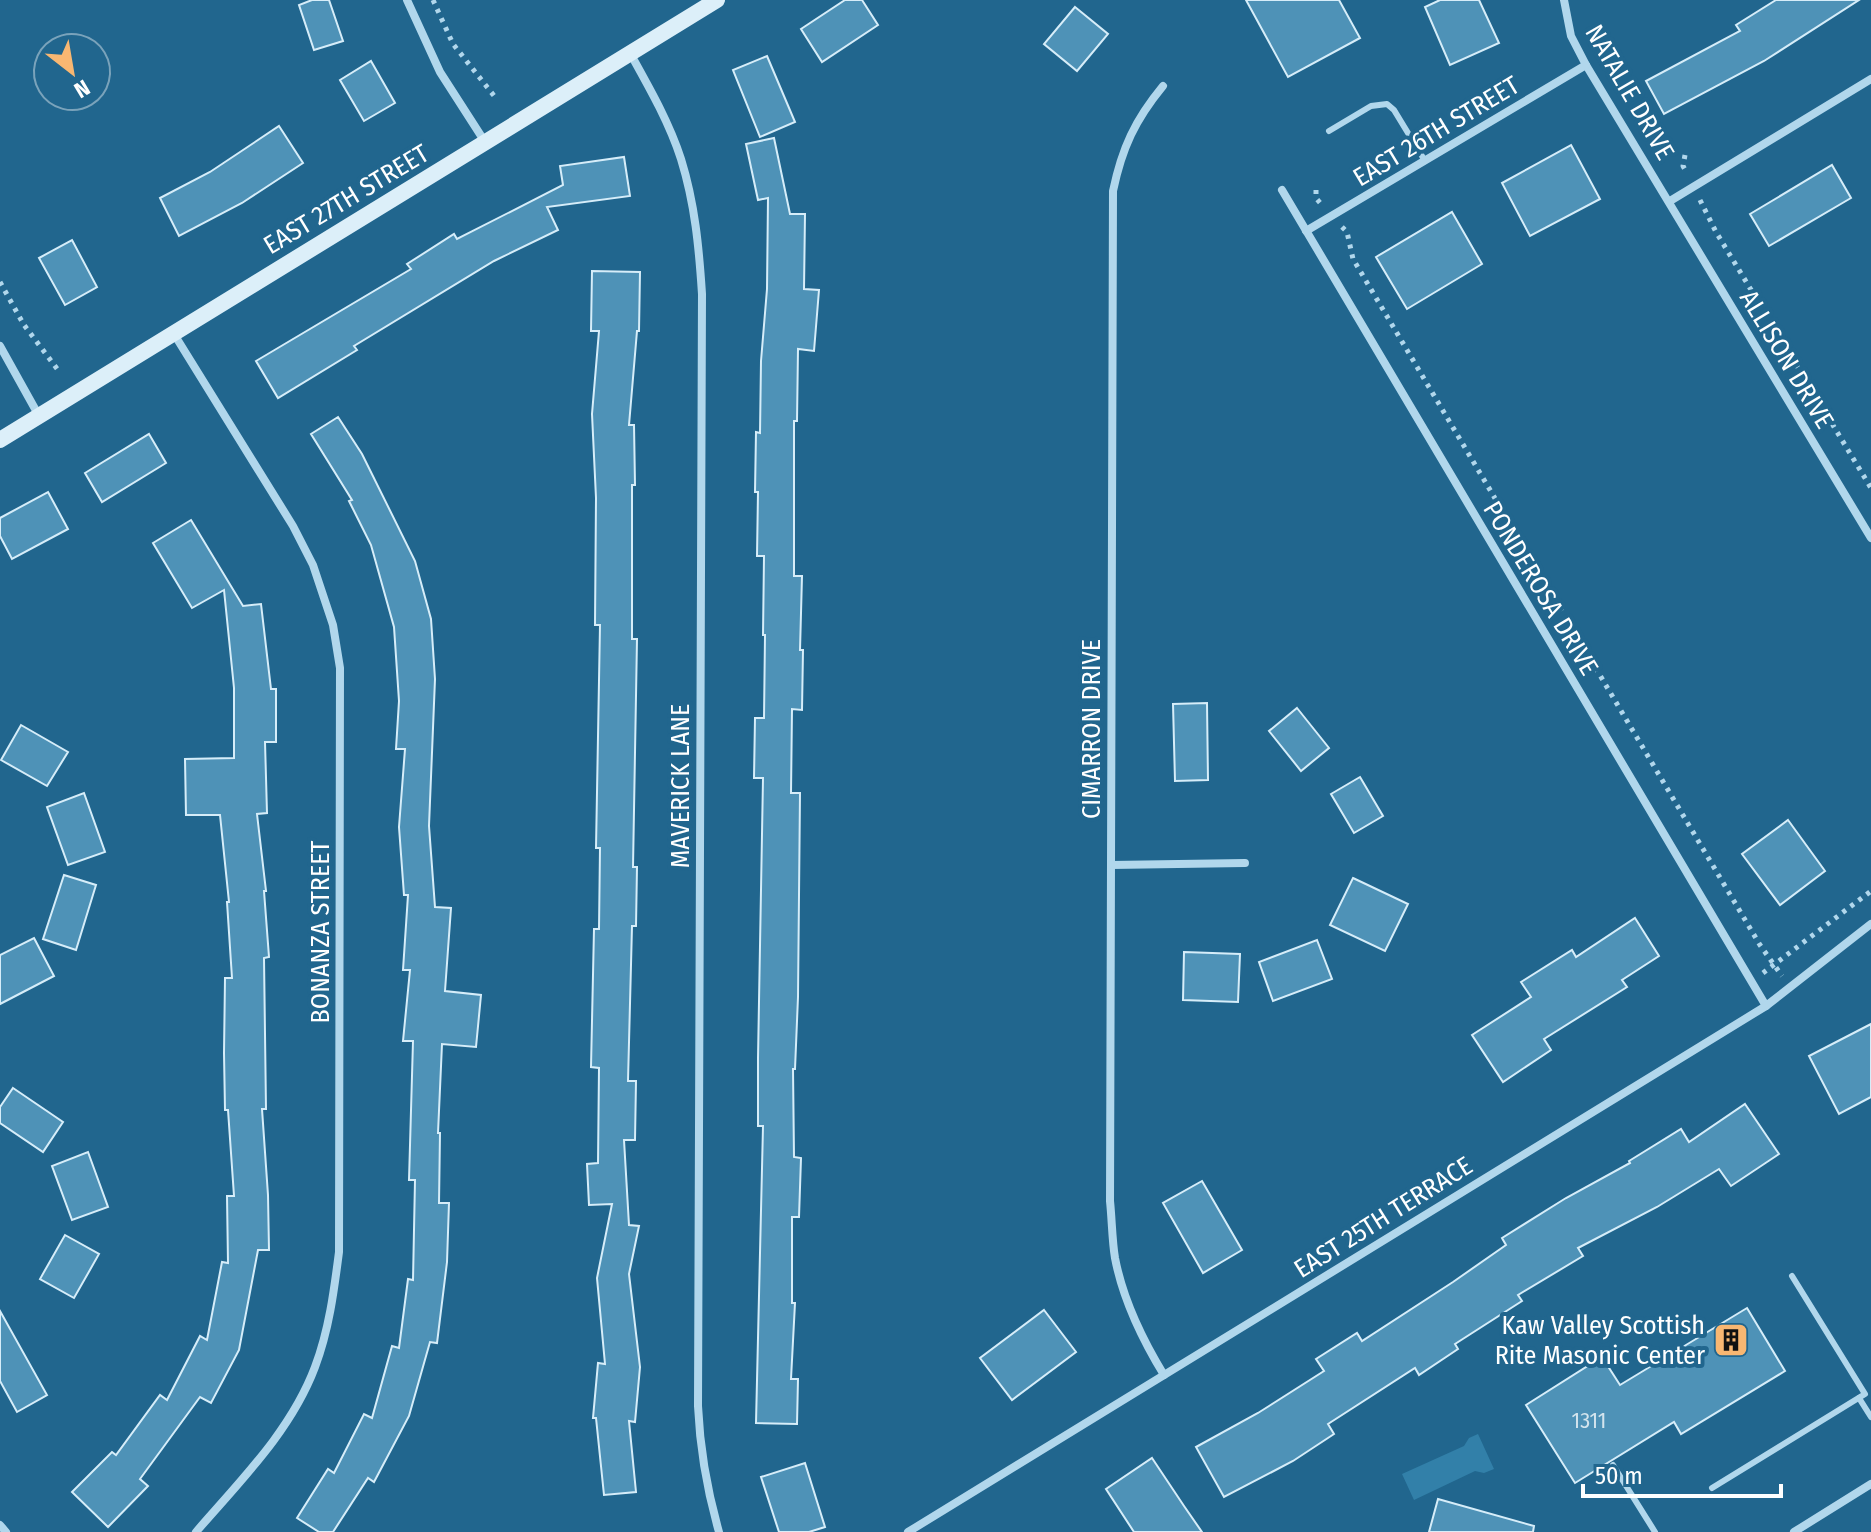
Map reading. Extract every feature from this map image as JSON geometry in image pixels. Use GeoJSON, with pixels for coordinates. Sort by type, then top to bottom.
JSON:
{"type":"FeatureCollection","features":[{"type":"Feature","properties":{"kind":"street"},"geometry":{"type":"LineString","coordinates":[[407,0],[440,72],[485,142]]}},
{"type":"Feature","properties":{"kind":"street","name":"EAST 27TH STREET"},"geometry":{"type":"LineString","coordinates":[[0,440],[717,0]]}},
{"type":"Feature","properties":{"kind":"street","name":"NATALIE DRIVE"},"geometry":{"type":"LineString","coordinates":[[1564,0],[1571,36],[1586,65],[1670,201]]}},
{"type":"Feature","properties":{"kind":"street","name":"MAVERICK LANE"},"geometry":{"type":"LineString","coordinates":[[630,52],[661,110],[680,158],[694,214],[702,294],[698,1406],[700,1447],[707,1489],[719,1532]]}},
{"type":"Feature","properties":{"kind":"street","name":"EAST 26TH STREET"},"geometry":{"type":"LineString","coordinates":[[1306,231],[1586,65]]}},
{"type":"Feature","properties":{"kind":"street"},"geometry":{"type":"LineString","coordinates":[[1670,201],[1871,79]]}},
{"type":"Feature","properties":{"kind":"street","name":"CIMARRON DRIVE"},"geometry":{"type":"LineString","coordinates":[[1163,86],[1142,111],[1129,137],[1113,191],[1110,1201],[1115,1258],[1126,1300],[1164,1375]]}},
{"type":"Feature","properties":{"kind":"street","name":"PONDEROSA DRIVE"},"geometry":{"type":"LineString","coordinates":[[1282,190],[1766,1006]]}},
{"type":"Feature","properties":{"kind":"street","name":"ALLISON DRIVE"},"geometry":{"type":"LineString","coordinates":[[1670,201],[1871,538]]}},
{"type":"Feature","properties":{"kind":"street","name":"BONANZA STREET"},"geometry":{"type":"LineString","coordinates":[[174,333],[293,526],[313,565],[333,625],[340,668],[339,1236],[334,1293],[315,1369],[299,1403],[269,1447],[196,1532]]}},
{"type":"Feature","properties":{"kind":"street"},"geometry":{"type":"LineString","coordinates":[[0,346],[39,416]]}},
{"type":"Feature","properties":{"kind":"street"},"geometry":{"type":"LineString","coordinates":[[1111,865],[1245,863]]}},
{"type":"Feature","properties":{"kind":"street","name":"EAST 25TH TERRACE"},"geometry":{"type":"LineString","coordinates":[[908,1532],[1766,1006],[1871,924]]}},
{"type":"Feature","properties":{"kind":"street"},"geometry":{"type":"LineString","coordinates":[[1794,1532],[1871,1484]]}},
{"type":"Feature","properties":{"kind":"street"},"geometry":{"type":"LineString","coordinates":[[0,1525],[6,1532]]}},
{"type":"Feature","properties":{"kind":"lane"},"geometry":{"type":"LineString","coordinates":[[1329,131],[1371,106],[1387,104],[1394,110],[1425,161]]}},
{"type":"Feature","properties":{"kind":"lane"},"geometry":{"type":"LineString","coordinates":[[1712,1488],[1865,1394],[1792,1276]]}},
{"type":"Feature","properties":{"kind":"lane"},"geometry":{"type":"LineString","coordinates":[[1859,1398],[1871,1417]]}},
{"type":"Feature","properties":{"kind":"lane"},"geometry":{"type":"LineString","coordinates":[[1613,1465],[1655,1532]]}},
{"type":"Feature","properties":{"kind":"path"},"geometry":{"type":"LineString","coordinates":[[433,0],[453,44],[495,97]]}},
{"type":"Feature","properties":{"kind":"path"},"geometry":{"type":"LineString","coordinates":[[1685,155],[1683,166],[1716,232],[1871,488]]}},
{"type":"Feature","properties":{"kind":"path"},"geometry":{"type":"LineString","coordinates":[[1316,190],[1316,198],[1347,232],[1353,259],[1752,931],[1789,987]]}},
{"type":"Feature","properties":{"kind":"path"},"geometry":{"type":"LineString","coordinates":[[0,282],[24,325],[58,370]]}},
{"type":"Feature","properties":{"kind":"path"},"geometry":{"type":"LineString","coordinates":[[1751,980],[1871,891]]}},
{"type":"Feature","properties":{"kind":"shaded area"},"geometry":{"type":"Polygon","coordinates":[[[1478,1434],[1494,1469],[1484,1473],[1475,1471],[1414,1500],[1402,1474],[1464,1446],[1469,1438],[1478,1434]]]}},
{"type":"Feature","properties":{"kind":"building"},"geometry":{"type":"Polygon","coordinates":[[[312,0],[329,0],[343,41],[314,50],[299,5],[312,0]]]}},
{"type":"Feature","properties":{"kind":"building"},"geometry":{"type":"Polygon","coordinates":[[[845,0],[862,0],[878,25],[822,62],[801,29],[845,0]]]}},
{"type":"Feature","properties":{"kind":"building"},"geometry":{"type":"Polygon","coordinates":[[[1246,0],[1339,0],[1360,38],[1288,77],[1246,0]]]}},
{"type":"Feature","properties":{"kind":"building"},"geometry":{"type":"Polygon","coordinates":[[[1440,0],[1479,0],[1499,43],[1450,65],[1425,7],[1440,0]]]}},
{"type":"Feature","properties":{"kind":"building"},"geometry":{"type":"Polygon","coordinates":[[[1776,0],[1859,0],[1764,61],[1664,114],[1646,81],[1740,31],[1736,25],[1776,0]]]}},
{"type":"Feature","properties":{"kind":"building"},"geometry":{"type":"Polygon","coordinates":[[[1075,7],[1108,34],[1077,71],[1044,44],[1075,7]]]}},
{"type":"Feature","properties":{"kind":"building"},"geometry":{"type":"Polygon","coordinates":[[[767,56],[795,122],[760,137],[733,70],[767,56]]]}},
{"type":"Feature","properties":{"kind":"building"},"geometry":{"type":"Polygon","coordinates":[[[371,61],[395,103],[364,121],[340,80],[371,61]]]}},
{"type":"Feature","properties":{"kind":"building"},"geometry":{"type":"Polygon","coordinates":[[[279,126],[303,163],[242,203],[179,236],[160,198],[210,172],[279,126]]]}},
{"type":"Feature","properties":{"kind":"building"},"geometry":{"type":"Polygon","coordinates":[[[774,138],[790,214],[805,214],[804,289],[819,290],[814,351],[798,349],[797,421],[794,421],[794,576],[802,576],[800,650],[803,650],[802,710],[792,709],[791,793],[800,793],[798,997],[793,1069],[794,1157],[801,1158],[799,1217],[792,1217],[792,1303],[795,1303],[791,1379],[798,1379],[797,1424],[756,1423],[763,1126],[758,1126],[758,1058],[763,778],[754,778],[755,718],[764,718],[765,635],[764,556],[757,556],[758,492],[755,492],[756,432],[760,433],[761,361],[767,289],[768,198],[758,200],[746,144],[774,138]]]}},
{"type":"Feature","properties":{"kind":"building"},"geometry":{"type":"Polygon","coordinates":[[[1571,145],[1600,199],[1530,236],[1502,183],[1571,145]]]}},
{"type":"Feature","properties":{"kind":"building"},"geometry":{"type":"Polygon","coordinates":[[[624,157],[630,196],[547,207],[558,230],[494,261],[354,346],[357,350],[278,398],[256,361],[411,269],[407,264],[454,234],[457,239],[563,185],[560,166],[624,157]]]}},
{"type":"Feature","properties":{"kind":"building"},"geometry":{"type":"Polygon","coordinates":[[[1832,165],[1851,198],[1769,246],[1750,214],[1832,165]]]}},
{"type":"Feature","properties":{"kind":"building"},"geometry":{"type":"Polygon","coordinates":[[[1452,212],[1482,264],[1407,309],[1376,257],[1452,212]]]}},
{"type":"Feature","properties":{"kind":"building"},"geometry":{"type":"Polygon","coordinates":[[[72,240],[97,287],[65,305],[39,258],[72,240]]]}},
{"type":"Feature","properties":{"kind":"building"},"geometry":{"type":"Polygon","coordinates":[[[592,271],[640,272],[639,331],[629,425],[634,425],[632,639],[637,639],[633,867],[637,867],[636,926],[632,926],[628,1081],[636,1081],[635,1140],[624,1140],[629,1225],[639,1226],[629,1274],[640,1367],[635,1422],[629,1421],[636,1492],[604,1495],[596,1418],[593,1418],[598,1363],[605,1364],[597,1278],[612,1204],[589,1205],[587,1164],[598,1163],[599,1068],[591,1067],[594,929],[599,929],[600,848],[596,848],[600,625],[595,625],[596,498],[592,414],[599,331],[591,331],[592,271]]]}},
{"type":"Feature","properties":{"kind":"building"},"geometry":{"type":"Polygon","coordinates":[[[338,417],[362,454],[415,561],[431,619],[435,679],[429,826],[435,907],[451,908],[445,991],[481,995],[476,1047],[442,1044],[439,1203],[449,1203],[447,1262],[437,1343],[430,1342],[409,1416],[374,1482],[368,1478],[333,1532],[319,1532],[297,1518],[328,1469],[334,1473],[364,1414],[372,1418],[392,1346],[399,1348],[408,1279],[413,1280],[415,1180],[409,1180],[413,1041],[403,1041],[410,970],[403,970],[408,895],[404,895],[399,827],[405,749],[396,749],[399,701],[394,627],[371,545],[349,501],[352,500],[311,434],[338,417]]]}},
{"type":"Feature","properties":{"kind":"building"},"geometry":{"type":"Polygon","coordinates":[[[149,434],[166,463],[102,502],[85,473],[149,434]]]}},
{"type":"Feature","properties":{"kind":"building"},"geometry":{"type":"Polygon","coordinates":[[[48,492],[68,529],[12,559],[0,536],[0,518],[48,492]]]}},
{"type":"Feature","properties":{"kind":"building"},"geometry":{"type":"Polygon","coordinates":[[[191,520],[243,606],[261,604],[271,689],[276,689],[276,742],[265,742],[267,813],[257,814],[266,891],[269,957],[264,958],[266,1109],[262,1109],[269,1250],[258,1250],[239,1350],[211,1403],[200,1397],[140,1479],[148,1486],[108,1527],[72,1492],[112,1452],[116,1455],[160,1395],[167,1400],[200,1336],[207,1340],[222,1262],[228,1263],[227,1196],[234,1196],[228,1110],[225,1110],[224,1053],[225,978],[232,978],[229,902],[220,815],[186,815],[185,759],[234,758],[234,688],[224,590],[192,608],[153,543],[191,520]]]}},
{"type":"Feature","properties":{"kind":"building"},"geometry":{"type":"Polygon","coordinates":[[[1207,703],[1208,780],[1175,781],[1173,704],[1207,703]]]}},
{"type":"Feature","properties":{"kind":"building"},"geometry":{"type":"Polygon","coordinates":[[[1297,708],[1329,748],[1301,771],[1269,731],[1297,708]]]}},
{"type":"Feature","properties":{"kind":"building"},"geometry":{"type":"Polygon","coordinates":[[[21,725],[68,752],[47,786],[1,760],[21,725]]]}},
{"type":"Feature","properties":{"kind":"building"},"geometry":{"type":"Polygon","coordinates":[[[1360,777],[1383,816],[1354,833],[1331,794],[1360,777]]]}},
{"type":"Feature","properties":{"kind":"building"},"geometry":{"type":"Polygon","coordinates":[[[84,793],[105,852],[68,865],[47,807],[84,793]]]}},
{"type":"Feature","properties":{"kind":"building"},"geometry":{"type":"Polygon","coordinates":[[[1788,820],[1825,871],[1780,905],[1742,854],[1788,820]]]}},
{"type":"Feature","properties":{"kind":"building"},"geometry":{"type":"Polygon","coordinates":[[[64,875],[96,885],[76,950],[43,939],[64,875]]]}},
{"type":"Feature","properties":{"kind":"building"},"geometry":{"type":"Polygon","coordinates":[[[1353,878],[1408,904],[1385,951],[1330,925],[1353,878]]]}},
{"type":"Feature","properties":{"kind":"building"},"geometry":{"type":"Polygon","coordinates":[[[1635,918],[1659,956],[1622,980],[1627,987],[1544,1039],[1551,1050],[1503,1082],[1472,1035],[1531,997],[1521,982],[1572,950],[1576,957],[1635,918]]]}},
{"type":"Feature","properties":{"kind":"building"},"geometry":{"type":"Polygon","coordinates":[[[34,938],[54,976],[0,1004],[0,955],[34,938]]]}},
{"type":"Feature","properties":{"kind":"building"},"geometry":{"type":"Polygon","coordinates":[[[1317,940],[1332,979],[1273,1001],[1259,962],[1317,940]]]}},
{"type":"Feature","properties":{"kind":"building"},"geometry":{"type":"Polygon","coordinates":[[[1184,952],[1240,954],[1238,1002],[1183,1000],[1184,952]]]}},
{"type":"Feature","properties":{"kind":"building"},"geometry":{"type":"Polygon","coordinates":[[[1871,1024],[1871,1097],[1839,1114],[1809,1056],[1871,1024]]]}},
{"type":"Feature","properties":{"kind":"building"},"geometry":{"type":"Polygon","coordinates":[[[13,1088],[63,1122],[43,1152],[0,1123],[0,1107],[13,1088]]]}},
{"type":"Feature","properties":{"kind":"building"},"geometry":{"type":"Polygon","coordinates":[[[1745,1104],[1779,1154],[1731,1186],[1719,1169],[1657,1207],[1578,1248],[1583,1256],[1518,1295],[1522,1301],[1455,1344],[1458,1349],[1419,1375],[1415,1368],[1328,1424],[1334,1434],[1293,1461],[1224,1497],[1196,1447],[1258,1413],[1324,1371],[1316,1359],[1357,1333],[1362,1341],[1506,1245],[1502,1238],[1566,1198],[1630,1163],[1681,1129],[1689,1142],[1745,1104]]]}},
{"type":"Feature","properties":{"kind":"building"},"geometry":{"type":"Polygon","coordinates":[[[88,1152],[108,1207],[72,1220],[52,1166],[88,1152]]]}},
{"type":"Feature","properties":{"kind":"building"},"geometry":{"type":"Polygon","coordinates":[[[1202,1181],[1242,1250],[1203,1273],[1163,1203],[1202,1181]]]}},
{"type":"Feature","properties":{"kind":"building"},"geometry":{"type":"Polygon","coordinates":[[[65,1235],[99,1254],[74,1298],[40,1279],[65,1235]]]}},
{"type":"Feature","properties":{"kind":"building"},"geometry":{"type":"Polygon","coordinates":[[[1747,1308],[1785,1371],[1681,1434],[1674,1422],[1575,1483],[1526,1405],[1602,1357],[1620,1385],[1747,1308]]]}},
{"type":"Feature","properties":{"kind":"building"},"geometry":{"type":"Polygon","coordinates":[[[1044,1310],[1076,1352],[1012,1400],[980,1358],[1044,1310]]]}},
{"type":"Feature","properties":{"kind":"building"},"geometry":{"type":"Polygon","coordinates":[[[0,1311],[47,1395],[17,1412],[0,1381],[0,1311]]]}},
{"type":"Feature","properties":{"kind":"building"},"geometry":{"type":"Polygon","coordinates":[[[1152,1458],[1202,1532],[1134,1532],[1106,1489],[1152,1458]]]}},
{"type":"Feature","properties":{"kind":"building"},"geometry":{"type":"Polygon","coordinates":[[[805,1463],[825,1527],[809,1532],[779,1532],[761,1477],[805,1463]]]}},
{"type":"Feature","properties":{"kind":"building"},"geometry":{"type":"Polygon","coordinates":[[[1438,1499],[1534,1526],[1533,1532],[1429,1532],[1438,1499]]]}},
{"type":"Feature","properties":{"kind":"place","name":"Kaw Valley Scottish Rite Masonic Center"},"geometry":{"type":"Point","coordinates":[1731,1340]}}]}
